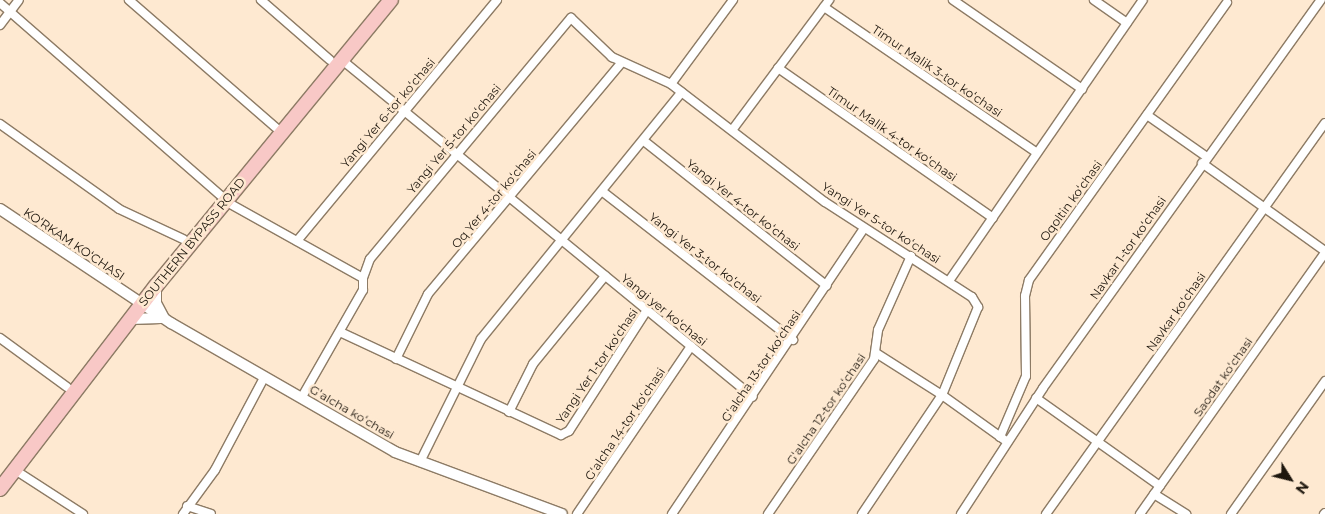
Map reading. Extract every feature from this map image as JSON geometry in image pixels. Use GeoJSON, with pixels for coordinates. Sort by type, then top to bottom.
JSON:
{"type":"FeatureCollection","features":[{"type":"Feature","properties":{"kind":"highway","name":"SOUTHERN BYPASS ROAD"},"geometry":{"type":"LineString","coordinates":[[0,474],[67,387],[138,302],[184,239],[222,198],[336,60],[379,0]]}},
{"type":"Feature","properties":{"kind":"highway","name":"SOUTHERN BYPASS ROAD"},"geometry":{"type":"LineString","coordinates":[[0,489],[130,319],[138,302],[156,286],[275,127],[391,0]]}},
{"type":"Feature","properties":{"kind":"street"},"geometry":{"type":"LineString","coordinates":[[0,25],[19,0]]}},
{"type":"Feature","properties":{"kind":"street"},"geometry":{"type":"LineString","coordinates":[[129,0],[275,127]]}},
{"type":"Feature","properties":{"kind":"street","name":"Yangi yer koʻchasi"},"geometry":{"type":"LineString","coordinates":[[261,0],[404,111],[509,199],[753,397]]}},
{"type":"Feature","properties":{"kind":"street","name":"Yangi Yer 6-tor koʻchasi"},"geometry":{"type":"LineString","coordinates":[[297,241],[497,0]]}},
{"type":"Feature","properties":{"kind":"street"},"geometry":{"type":"LineString","coordinates":[[671,84],[733,0]]}},
{"type":"Feature","properties":{"kind":"street"},"geometry":{"type":"LineString","coordinates":[[953,0],[1082,89]]}},
{"type":"Feature","properties":{"kind":"street"},"geometry":{"type":"LineString","coordinates":[[1094,0],[1128,23]]}},
{"type":"Feature","properties":{"kind":"street"},"geometry":{"type":"LineString","coordinates":[[949,281],[1143,0]]}},
{"type":"Feature","properties":{"kind":"street","name":"Navkar 1-tor koʻchasi"},"geometry":{"type":"LineString","coordinates":[[961,514],[1003,439],[1036,398],[1319,0]]}},
{"type":"Feature","properties":{"kind":"street","name":"Oqoltin koʻchasi"},"geometry":{"type":"LineString","coordinates":[[1003,439],[1026,376],[1025,296],[1029,280],[1228,2]]}},
{"type":"Feature","properties":{"kind":"street"},"geometry":{"type":"LineString","coordinates":[[0,3],[222,198],[363,278],[363,290],[302,398]]}},
{"type":"Feature","properties":{"kind":"street"},"geometry":{"type":"LineString","coordinates":[[733,129],[826,3]]}},
{"type":"Feature","properties":{"kind":"street","name":"Timur Malik 3-tor koʻchasi"},"geometry":{"type":"LineString","coordinates":[[826,3],[1037,153]]}},
{"type":"Feature","properties":{"kind":"street","name":"Yangi Yer 5-tor koʻchasi"},"geometry":{"type":"LineString","coordinates":[[363,278],[370,259],[571,18],[622,62],[671,84],[864,228],[949,281],[978,307],[942,396]]}},
{"type":"Feature","properties":{"kind":"street","name":"Oq Yer 4-tor koʻchasi"},"geometry":{"type":"LineString","coordinates":[[396,359],[428,294],[622,62]]}},
{"type":"Feature","properties":{"kind":"street","name":"Timur Malik 4-tor koʻchasi"},"geometry":{"type":"LineString","coordinates":[[778,68],[992,218]]}},
{"type":"Feature","properties":{"kind":"street"},"geometry":{"type":"LineString","coordinates":[[420,462],[482,339],[603,192],[682,92]]}},
{"type":"Feature","properties":{"kind":"street"},"geometry":{"type":"LineString","coordinates":[[1147,115],[1263,207],[1325,252]]}},
{"type":"Feature","properties":{"kind":"street","name":"Navkar koʻchasi"},"geometry":{"type":"LineString","coordinates":[[1046,514],[1263,207],[1325,123]]}},
{"type":"Feature","properties":{"kind":"street"},"geometry":{"type":"LineString","coordinates":[[0,124],[119,210],[184,239]]}},
{"type":"Feature","properties":{"kind":"street","name":"Yangi Yer 4-tor koʻchasi"},"geometry":{"type":"LineString","coordinates":[[644,141],[827,286]]}},
{"type":"Feature","properties":{"kind":"street","name":"Yangi Yer 3-tor koʻchasi"},"geometry":{"type":"LineString","coordinates":[[603,192],[793,340]]}},
{"type":"Feature","properties":{"kind":"street","name":"KO‘RKAM KO‘CHASI"},"geometry":{"type":"LineString","coordinates":[[0,209],[138,302]]}},
{"type":"Feature","properties":{"kind":"street","name":"Gʻalcha 13-tor koʻchasi"},"geometry":{"type":"LineString","coordinates":[[672,514],[793,340],[864,228]]}},
{"type":"Feature","properties":{"kind":"street","name":"Saodat koʻchasi"},"geometry":{"type":"LineString","coordinates":[[1140,514],[1325,252]]}},
{"type":"Feature","properties":{"kind":"street","name":"Gʻalcha 12-tor koʻchasi"},"geometry":{"type":"LineString","coordinates":[[768,514],[876,353],[878,330],[911,256]]}},
{"type":"Feature","properties":{"kind":"street"},"geometry":{"type":"LineString","coordinates":[[340,332],[509,412],[533,364],[605,276]]}},
{"type":"Feature","properties":{"kind":"street"},"geometry":{"type":"LineString","coordinates":[[130,319],[164,319],[156,303],[156,286]]}},
{"type":"Feature","properties":{"kind":"street","name":"Gʻalcha koʻchasi"},"geometry":{"type":"LineString","coordinates":[[138,302],[264,378],[420,462],[562,514]]}},
{"type":"Feature","properties":{"kind":"street","name":"Yangi Yer 1-tor koʻchasi"},"geometry":{"type":"LineString","coordinates":[[509,412],[555,434],[565,434],[647,310]]}},
{"type":"Feature","properties":{"kind":"street"},"geometry":{"type":"LineString","coordinates":[[0,338],[67,387]]}},
{"type":"Feature","properties":{"kind":"street","name":"Gʻalcha 14-tor koʻchasi"},"geometry":{"type":"LineString","coordinates":[[577,514],[691,346]]}},
{"type":"Feature","properties":{"kind":"street"},"geometry":{"type":"LineString","coordinates":[[876,353],[1003,439]]}},
{"type":"Feature","properties":{"kind":"street"},"geometry":{"type":"LineString","coordinates":[[183,514],[187,506],[216,470],[264,378]]}},
{"type":"Feature","properties":{"kind":"street"},"geometry":{"type":"LineString","coordinates":[[1231,514],[1325,381]]}},
{"type":"Feature","properties":{"kind":"street"},"geometry":{"type":"LineString","coordinates":[[862,514],[942,396]]}},
{"type":"Feature","properties":{"kind":"street"},"geometry":{"type":"LineString","coordinates":[[1036,398],[1160,486]]}},
{"type":"Feature","properties":{"kind":"street"},"geometry":{"type":"LineString","coordinates":[[15,470],[83,514]]}},
{"type":"Feature","properties":{"kind":"street"},"geometry":{"type":"LineString","coordinates":[[1154,494],[1186,514]]}},
{"type":"Feature","properties":{"kind":"street"},"geometry":{"type":"LineString","coordinates":[[187,506],[211,514]]}}]}
